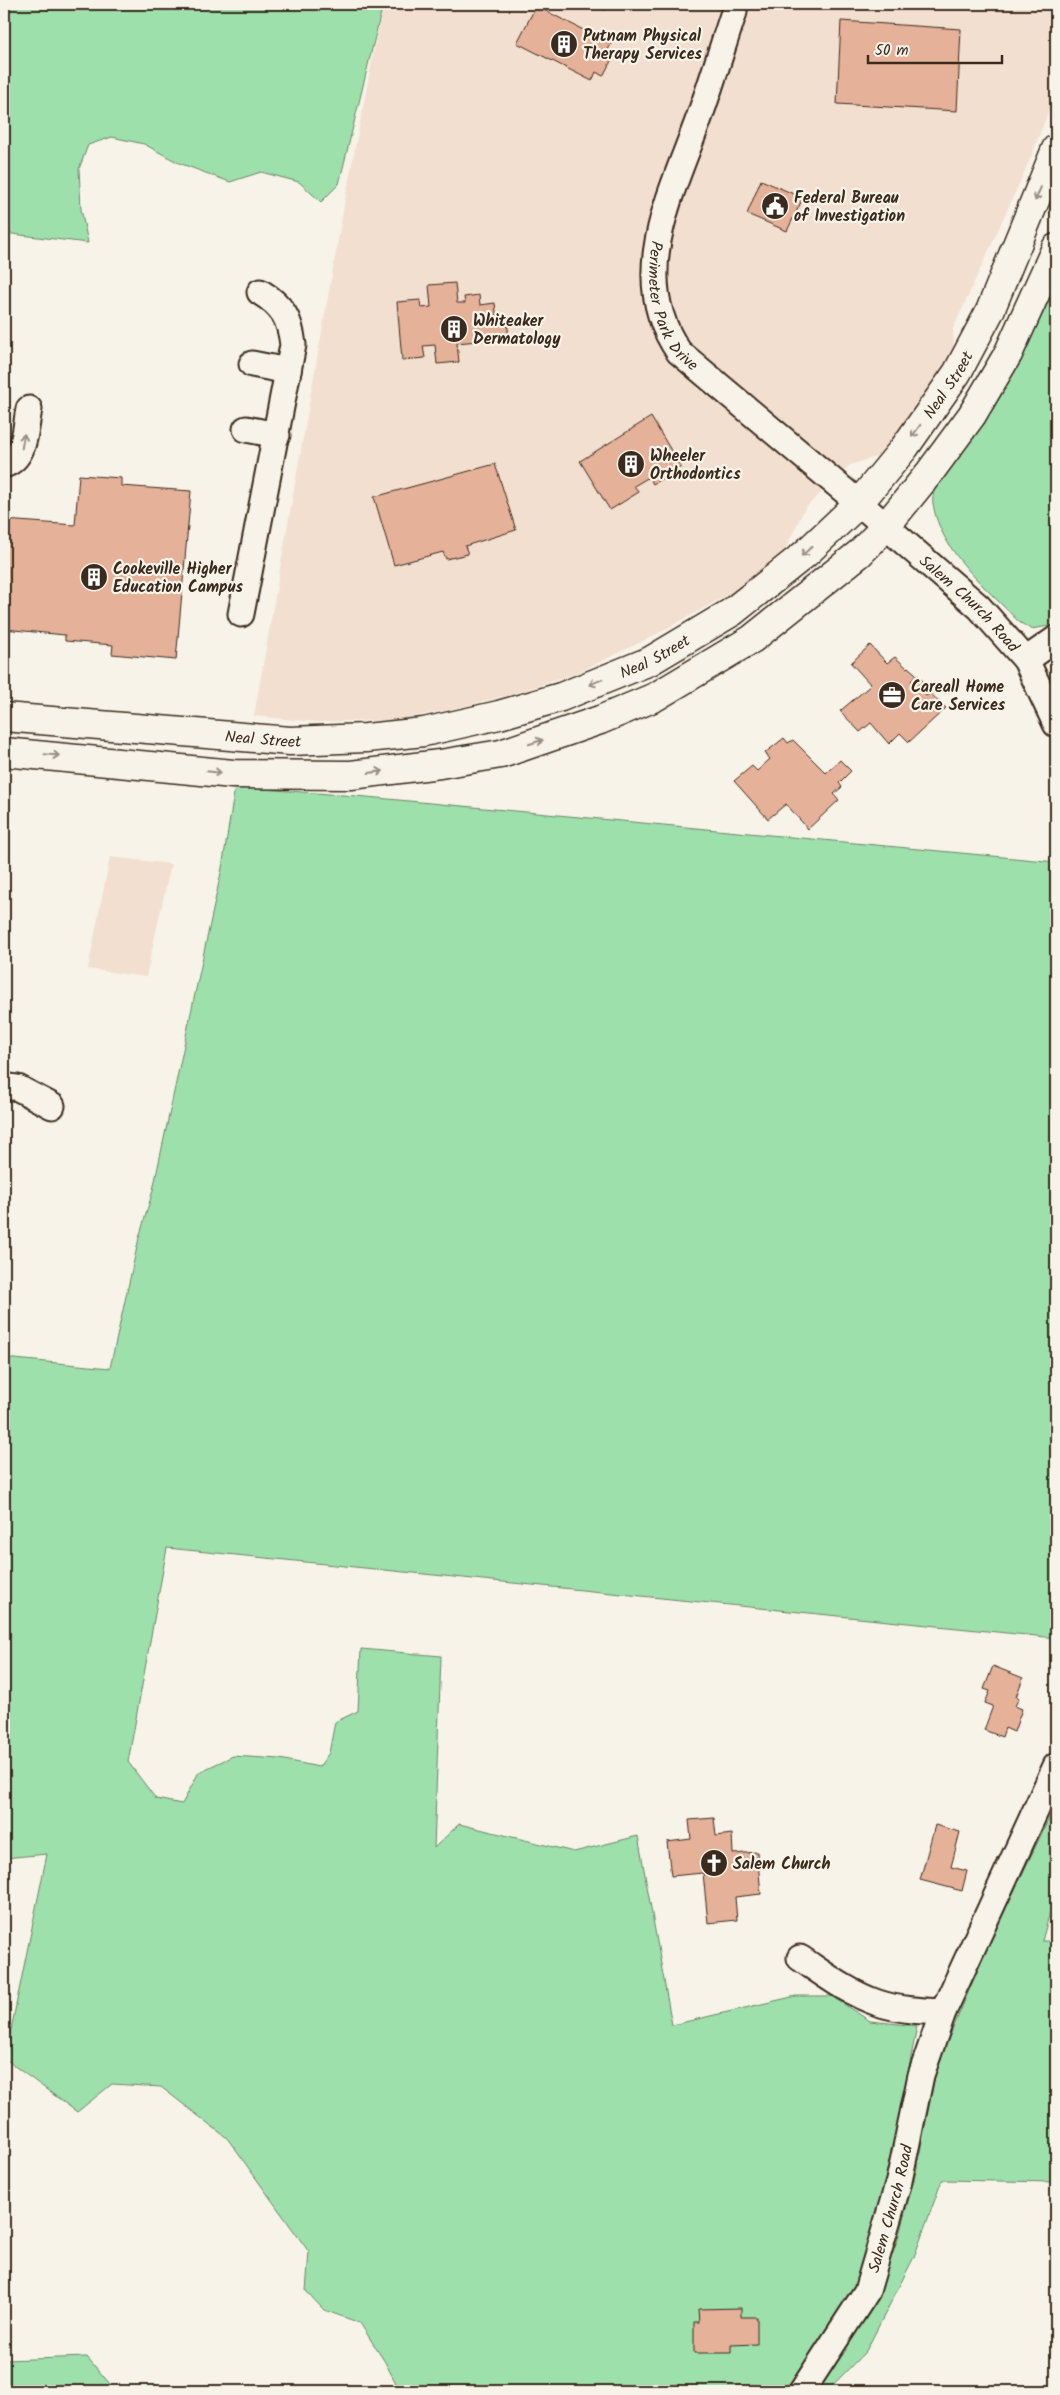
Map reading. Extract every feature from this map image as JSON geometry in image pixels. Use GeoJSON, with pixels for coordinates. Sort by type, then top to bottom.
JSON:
{"type":"FeatureCollection","features":[{"type":"Feature","properties":{"kind":"main road","name":"Neal Street"},"geometry":{"type":"LineString","coordinates":[[4,717],[290,742],[366,738],[424,732],[499,715],[561,697],[650,661],[732,612],[804,554],[859,503],[905,447],[957,373],[990,311],[1056,149]]}},
{"type":"Feature","properties":{"kind":"main road","name":"Neal Street"},"geometry":{"type":"LineString","coordinates":[[4,752],[233,774],[351,775],[440,764],[500,754],[570,731],[655,697],[752,639],[860,553],[886,526],[930,472],[972,415],[1008,354],[1056,248]]}},
{"type":"Feature","properties":{"kind":"main road"},"geometry":{"type":"LineString","coordinates":[[561,697],[570,731]]}},
{"type":"Feature","properties":{"kind":"street","name":"Perimeter Park Drive"},"geometry":{"type":"LineString","coordinates":[[734,12],[705,102],[660,222],[654,256],[655,291],[664,325],[678,352],[859,503]]}},
{"type":"Feature","properties":{"kind":"street"},"geometry":{"type":"LineString","coordinates":[[241,614],[293,345],[290,323],[272,299],[260,292]]}},
{"type":"Feature","properties":{"kind":"street"},"geometry":{"type":"LineString","coordinates":[[252,364],[288,371]]}},
{"type":"Feature","properties":{"kind":"street"},"geometry":{"type":"LineString","coordinates":[[4,465],[10,463],[21,451],[29,409]]}},
{"type":"Feature","properties":{"kind":"street"},"geometry":{"type":"LineString","coordinates":[[246,430],[277,434]]}},
{"type":"Feature","properties":{"kind":"street","name":"Salem Church Road"},"geometry":{"type":"LineString","coordinates":[[859,503],[979,607],[1026,660],[1056,724]]}},
{"type":"Feature","properties":{"kind":"street"},"geometry":{"type":"LineString","coordinates":[[1026,660],[1056,639]]}},
{"type":"Feature","properties":{"kind":"street"},"geometry":{"type":"LineString","coordinates":[[4,1086],[18,1088],[52,1106]]}},
{"type":"Feature","properties":{"kind":"street","name":"Salem Church Road"},"geometry":{"type":"LineString","coordinates":[[802,2391],[867,2291],[899,2182],[921,2075],[943,2012],[1056,1766]]}},
{"type":"Feature","properties":{"kind":"street"},"geometry":{"type":"LineString","coordinates":[[800,1958],[838,1983],[877,2003],[910,2010],[943,2012]]}},
{"type":"Feature","properties":{"kind":"shaded area"},"geometry":{"type":"Polygon","coordinates":[[[383,4],[1056,4],[1056,91],[1029,162],[953,329],[954,349],[905,422],[895,441],[879,456],[850,465],[805,508],[785,550],[730,594],[653,636],[577,673],[514,694],[444,711],[395,720],[317,722],[254,716],[346,195],[383,4]]]}},
{"type":"Feature","properties":{"kind":"shaded area"},"geometry":{"type":"Polygon","coordinates":[[[110,857],[171,864],[146,977],[88,969],[110,857]]]}},
{"type":"Feature","properties":{"kind":"green space"},"geometry":{"type":"Polygon","coordinates":[[[4,4],[383,4],[339,184],[321,202],[299,182],[261,172],[230,182],[179,163],[144,144],[112,137],[88,145],[79,169],[81,209],[88,243],[4,233],[4,4]]]}},
{"type":"Feature","properties":{"kind":"green space"},"geometry":{"type":"Polygon","coordinates":[[[1056,284],[1056,625],[1031,629],[1019,622],[980,583],[955,554],[938,522],[933,497],[942,476],[961,452],[1001,392],[1036,328],[1056,284]]]}},
{"type":"Feature","properties":{"kind":"green space"},"geometry":{"type":"Polygon","coordinates":[[[235,787],[356,796],[1056,862],[1056,1638],[167,1548],[128,1762],[156,1799],[182,1804],[199,1772],[233,1756],[280,1759],[319,1767],[329,1753],[335,1722],[358,1711],[361,1649],[441,1656],[434,1848],[459,1824],[574,1852],[638,1836],[672,2025],[796,1996],[831,1996],[870,2021],[917,2026],[897,2130],[859,2288],[795,2391],[400,2391],[385,2362],[360,2323],[324,2310],[306,2291],[309,2252],[227,2138],[161,2087],[112,2084],[77,2112],[5,2059],[47,1854],[4,1858],[4,1358],[110,1368],[139,1238],[153,1190],[222,868],[235,787]]]}},
{"type":"Feature","properties":{"kind":"green space"},"geometry":{"type":"Polygon","coordinates":[[[1052,1812],[1056,1815],[1056,1890],[1042,1941],[1056,1941],[1056,2182],[942,2180],[914,2257],[866,2351],[827,2391],[819,2391],[878,2292],[897,2242],[916,2172],[937,2066],[990,1941],[1052,1812]]]}},
{"type":"Feature","properties":{"kind":"green space"},"geometry":{"type":"Polygon","coordinates":[[[87,2357],[116,2391],[4,2391],[4,2360],[87,2357]]]}},
{"type":"Feature","properties":{"kind":"building"},"geometry":{"type":"Polygon","coordinates":[[[591,4],[608,4],[605,10],[591,4]]]}},
{"type":"Feature","properties":{"kind":"building","name":"Putnam Physical Therapy Services"},"geometry":{"type":"Polygon","coordinates":[[[536,6],[611,44],[605,56],[612,59],[603,76],[596,72],[592,81],[517,43],[536,6]]]}},
{"type":"Feature","properties":{"kind":"building"},"geometry":{"type":"Polygon","coordinates":[[[841,21],[961,29],[957,111],[837,104],[841,21]]]}},
{"type":"Feature","properties":{"kind":"building","name":"Federal Bureau of Investigation"},"geometry":{"type":"Polygon","coordinates":[[[761,180],[803,198],[787,231],[747,214],[761,180]]]}},
{"type":"Feature","properties":{"kind":"building","name":"Whiteaker Dermatology"},"geometry":{"type":"Polygon","coordinates":[[[455,283],[457,303],[465,303],[464,297],[479,295],[480,305],[495,303],[497,321],[507,320],[509,338],[457,343],[459,362],[437,364],[435,345],[423,346],[425,358],[402,360],[397,302],[420,300],[421,308],[431,307],[429,285],[455,283]]]}},
{"type":"Feature","properties":{"kind":"building","name":"Wheeler Orthodontics"},"geometry":{"type":"Polygon","coordinates":[[[651,417],[681,467],[653,484],[649,477],[634,486],[639,492],[610,510],[580,461],[651,417]]]}},
{"type":"Feature","properties":{"kind":"building"},"geometry":{"type":"Polygon","coordinates":[[[495,464],[516,530],[465,546],[468,554],[446,559],[443,552],[394,565],[374,497],[495,464]]]}},
{"type":"Feature","properties":{"kind":"building","name":"Cookeville Higher Education Campus"},"geometry":{"type":"Polygon","coordinates":[[[79,475],[121,478],[121,486],[191,491],[176,660],[112,654],[113,645],[65,641],[65,635],[4,629],[4,520],[75,525],[79,475]]]}},
{"type":"Feature","properties":{"kind":"building","name":"Careall Home Care Services"},"geometry":{"type":"Polygon","coordinates":[[[870,645],[887,663],[895,657],[908,667],[917,675],[911,681],[915,685],[921,679],[929,688],[924,693],[926,696],[930,693],[946,708],[909,742],[900,733],[889,744],[871,723],[860,732],[840,711],[871,685],[851,663],[870,645]]]}},
{"type":"Feature","properties":{"kind":"building"},"geometry":{"type":"Polygon","coordinates":[[[784,738],[788,743],[793,740],[826,773],[840,760],[851,771],[839,783],[842,787],[834,794],[839,800],[808,829],[786,804],[768,819],[734,781],[752,766],[757,771],[770,759],[765,753],[784,738]]]}},
{"type":"Feature","properties":{"kind":"building"},"geometry":{"type":"Polygon","coordinates":[[[993,1666],[1023,1678],[1016,1697],[1019,1698],[1015,1706],[1022,1709],[1014,1732],[1005,1728],[1002,1737],[984,1730],[993,1706],[985,1703],[990,1691],[984,1689],[993,1666]]]}},
{"type":"Feature","properties":{"kind":"building","name":"Salem Church"},"geometry":{"type":"Polygon","coordinates":[[[714,1818],[716,1836],[732,1834],[733,1854],[757,1852],[761,1894],[735,1897],[737,1920],[708,1923],[703,1873],[671,1876],[667,1842],[691,1839],[689,1820],[714,1818]]]}},
{"type":"Feature","properties":{"kind":"building"},"geometry":{"type":"Polygon","coordinates":[[[935,1825],[960,1832],[951,1867],[967,1871],[962,1891],[920,1880],[935,1825]]]}},
{"type":"Feature","properties":{"kind":"building"},"geometry":{"type":"Polygon","coordinates":[[[741,2308],[741,2317],[757,2317],[757,2344],[731,2345],[731,2353],[694,2353],[694,2322],[699,2322],[698,2309],[741,2308]]]}},
{"type":"Feature","properties":{"kind":"place","name":"Putnam Physical Therapy Services"},"geometry":{"type":"Point","coordinates":[564,44]}},
{"type":"Feature","properties":{"kind":"place","name":"Federal Bureau of Investigation"},"geometry":{"type":"Point","coordinates":[775,206]}},
{"type":"Feature","properties":{"kind":"place","name":"Whiteaker Dermatology"},"geometry":{"type":"Point","coordinates":[454,329]}},
{"type":"Feature","properties":{"kind":"place","name":"Wheeler Orthodontics"},"geometry":{"type":"Point","coordinates":[631,464]}},
{"type":"Feature","properties":{"kind":"place","name":"Cookeville Higher Education Campus"},"geometry":{"type":"Point","coordinates":[94,577]}},
{"type":"Feature","properties":{"kind":"place","name":"Careall Home Care Services"},"geometry":{"type":"Point","coordinates":[892,695]}},
{"type":"Feature","properties":{"kind":"place","name":"Salem Church"},"geometry":{"type":"Point","coordinates":[714,1863]}}]}
